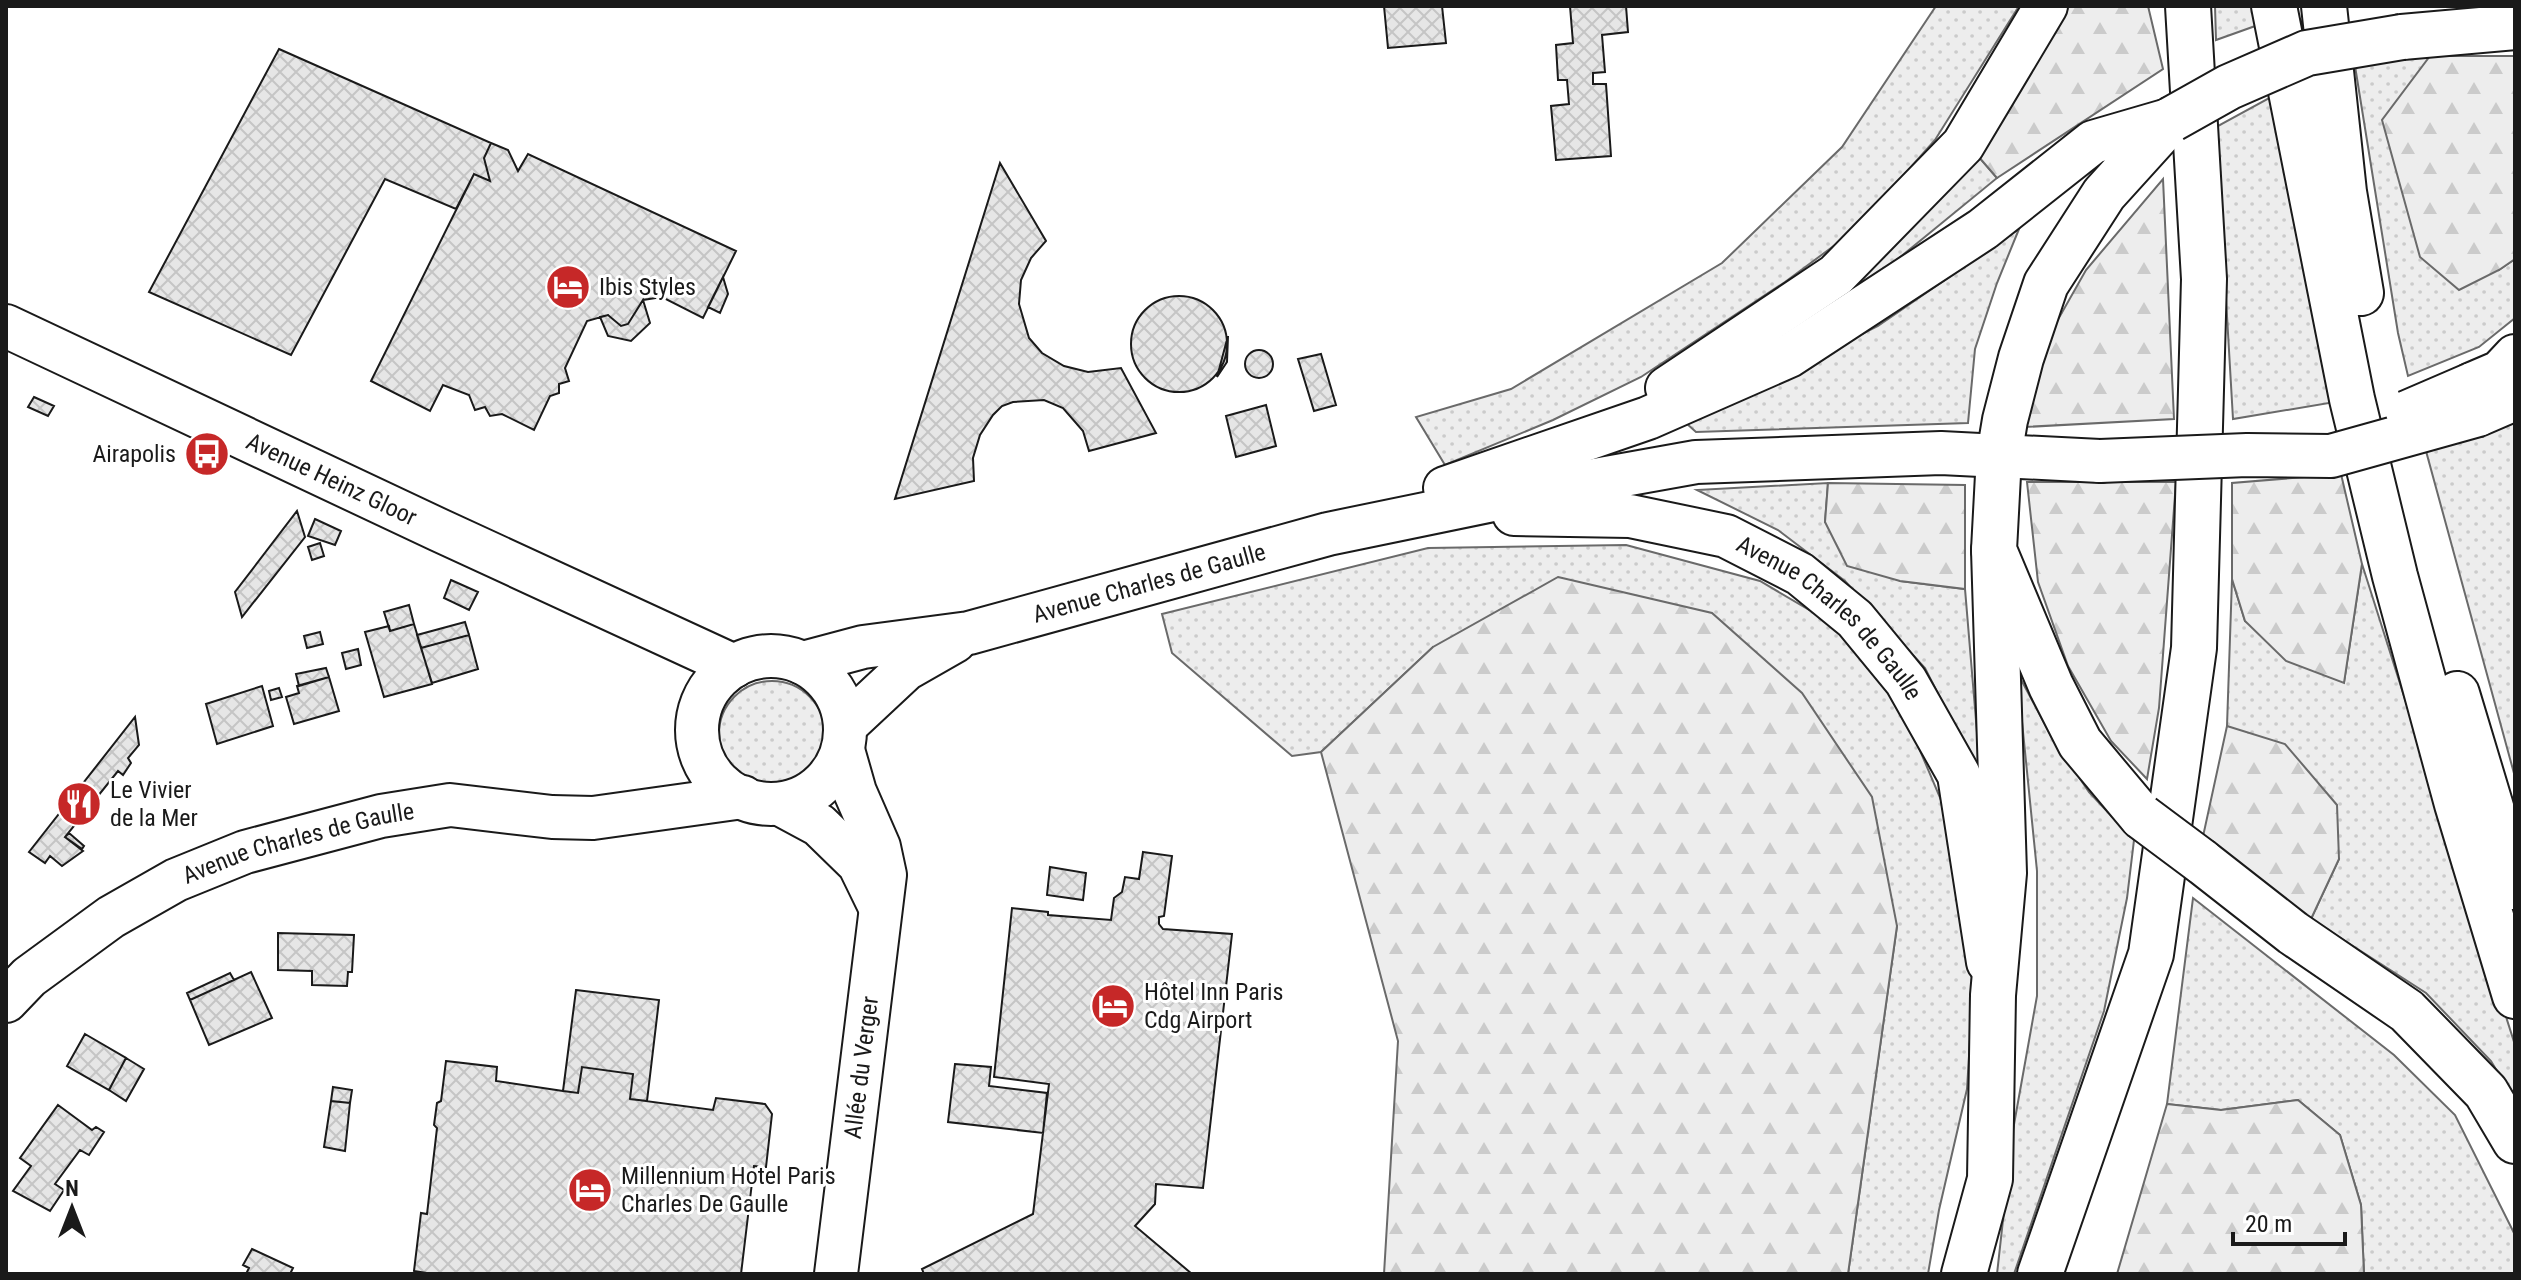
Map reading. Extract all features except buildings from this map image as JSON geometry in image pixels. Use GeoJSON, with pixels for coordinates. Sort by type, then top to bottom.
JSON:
{"type":"FeatureCollection","features":[{"type":"Feature","properties":{"kind":"main road"},"geometry":{"type":"LineString","coordinates":[[2040,1274],[2151,954],[2194,648],[2204,279],[2188,6]]}},
{"type":"Feature","properties":{"kind":"main road"},"geometry":{"type":"LineString","coordinates":[[2274,6],[2352,399],[2384,531],[2457,804],[2515,996]]}},
{"type":"Feature","properties":{"kind":"main road"},"geometry":{"type":"LineString","coordinates":[[2324,6],[2344,192],[2369,338],[2443,645],[2515,887]]}},
{"type":"Feature","properties":{"kind":"main road"},"geometry":{"type":"LineString","coordinates":[[1964,1274],[1990,1179],[1993,995],[2004,873],[1994,550],[1999,456],[2021,358],[2046,284],[2104,194],[2172,119],[2229,87],[2307,53],[2402,37],[2515,27]]}},
{"type":"Feature","properties":{"kind":"main road"},"geometry":{"type":"LineString","coordinates":[[1994,550],[2051,686],[2080,743],[2142,817],[2293,933],[2407,1011],[2486,1092],[2515,1141]]}},
{"type":"Feature","properties":{"kind":"street","name":"Avenue Charles de Gaulle"},"geometry":{"type":"LineString","coordinates":[[1492,471],[1671,386],[1836,275],[1963,145],[2046,6]]}},
{"type":"Feature","properties":{"kind":"street","name":"Avenue Charles de Gaulle"},"geometry":{"type":"LineString","coordinates":[[1328,534],[1492,471],[1648,418],[1789,356],[1983,229],[2093,142],[2172,119]]}},
{"type":"Feature","properties":{"kind":"street","name":"Avenue Heinz Gloor"},"geometry":{"type":"LineString","coordinates":[[6,326],[734,666]]}},
{"type":"Feature","properties":{"kind":"street","name":"Avenue Charles de Gaulle"},"geometry":{"type":"LineString","coordinates":[[803,663],[863,647],[969,633],[1328,534],[1696,462],[1941,453],[2100,461],[2247,455],[2331,456],[2488,399],[2500,372],[2515,356]]}},
{"type":"Feature","properties":{"kind":"street","name":"Avenue Charles de Gaulle"},"geometry":{"type":"LineString","coordinates":[[1433,512],[1630,516],[1726,536],[1800,574],[1855,619],[1906,681],[1959,775],[1993,995]]}},
{"type":"Feature","properties":{"kind":"street"},"geometry":{"type":"LineString","coordinates":[[657,632],[699,723],[703,759],[713,777],[732,793],[761,800],[819,825],[859,864],[881,910]]}},
{"type":"Feature","properties":{"kind":"street","name":"Avenue Charles de Gaulle"},"geometry":{"type":"LineString","coordinates":[[844,737],[906,669],[969,633]]}},
{"type":"Feature","properties":{"kind":"street"},"geometry":{"type":"LineString","coordinates":[[630,813],[666,784],[699,723],[716,680],[734,666],[766,656],[785,656],[820,673],[833,688],[842,705],[844,737],[837,766],[824,783],[804,797],[761,800]]}},
{"type":"Feature","properties":{"kind":"street","name":"Allée du Verger"},"geometry":{"type":"LineString","coordinates":[[836,1274],[885,875],[879,847],[855,792],[844,737]]}},
{"type":"Feature","properties":{"kind":"street","name":"Avenue Charles de Gaulle"},"geometry":{"type":"LineString","coordinates":[[14,979],[176,880],[245,852],[381,816],[450,805],[552,817],[593,818],[761,800]]}},
{"type":"Feature","properties":{"kind":"green space"},"geometry":{"type":"Polygon","coordinates":[[[1936,6],[2019,6],[1935,140],[1854,231],[1785,282],[1641,377],[1553,420],[1445,465],[1416,417],[1511,389],[1722,263],[1842,147],[1936,6]]]}},
{"type":"Feature","properties":{"kind":"green space"},"geometry":{"type":"Polygon","coordinates":[[[2064,6],[2148,6],[2163,69],[1997,178],[1978,156],[2064,6]]]}},
{"type":"Feature","properties":{"kind":"green space"},"geometry":{"type":"Polygon","coordinates":[[[2215,6],[2254,6],[2258,25],[2216,40],[2215,6]]]}},
{"type":"Feature","properties":{"kind":"green space"},"geometry":{"type":"Polygon","coordinates":[[[2430,56],[2499,270],[2515,259],[2515,318],[2479,347],[2408,376],[2398,333],[2355,66],[2430,56]]]}},
{"type":"Feature","properties":{"kind":"green space"},"geometry":{"type":"Polygon","coordinates":[[[2430,56],[2515,56],[2515,259],[2459,290],[2420,257],[2382,120],[2430,56]]]}},
{"type":"Feature","properties":{"kind":"green space"},"geometry":{"type":"Polygon","coordinates":[[[2271,97],[2335,402],[2233,419],[2216,127],[2271,97]]]}},
{"type":"Feature","properties":{"kind":"green space"},"geometry":{"type":"Polygon","coordinates":[[[1978,156],[1997,178],[1866,285],[1854,275],[1978,156]]]}},
{"type":"Feature","properties":{"kind":"green space"},"geometry":{"type":"Polygon","coordinates":[[[2163,179],[2174,419],[2025,427],[2043,346],[2086,270],[2163,179]]]}},
{"type":"Feature","properties":{"kind":"green space"},"geometry":{"type":"Polygon","coordinates":[[[2019,229],[1975,349],[1968,423],[1696,432],[1686,423],[1878,326],[2019,229]]]}},
{"type":"Feature","properties":{"kind":"green space"},"geometry":{"type":"Polygon","coordinates":[[[2515,416],[2515,777],[2426,451],[2515,416]]]}},
{"type":"Feature","properties":{"kind":"green space"},"geometry":{"type":"Polygon","coordinates":[[[2341,474],[2362,564],[2344,683],[2286,661],[2245,621],[2232,579],[2232,483],[2341,474]]]}},
{"type":"Feature","properties":{"kind":"green space"},"geometry":{"type":"Polygon","coordinates":[[[2027,482],[2176,482],[2159,708],[2147,779],[2111,741],[2068,666],[2038,582],[2027,482]]]}},
{"type":"Feature","properties":{"kind":"green space"},"geometry":{"type":"Polygon","coordinates":[[[1828,483],[1825,522],[1900,581],[1965,589],[1985,828],[1960,737],[1925,668],[1845,581],[1778,530],[1697,490],[1828,483]]]}},
{"type":"Feature","properties":{"kind":"green space"},"geometry":{"type":"Polygon","coordinates":[[[1828,483],[1965,485],[1965,589],[1900,581],[1847,566],[1825,522],[1828,483]]]}},
{"type":"Feature","properties":{"kind":"green space"},"geometry":{"type":"Polygon","coordinates":[[[1626,545],[1760,581],[1845,631],[1907,720],[1947,814],[1974,975],[1967,1089],[1939,1210],[1928,1274],[1848,1274],[1897,926],[1433,647],[1321,752],[1292,756],[1172,653],[1162,614],[1428,548],[1626,545]]]}},
{"type":"Feature","properties":{"kind":"green space"},"geometry":{"type":"Polygon","coordinates":[[[2362,564],[2515,1045],[2515,1101],[2491,1061],[2426,993],[2311,919],[2339,859],[2227,726],[2232,579],[2245,621],[2344,682],[2362,564]]]}},
{"type":"Feature","properties":{"kind":"green space"},"geometry":{"type":"Polygon","coordinates":[[[1558,577],[1712,613],[1802,693],[1872,797],[1897,926],[1848,1274],[1384,1274],[1398,1041],[1321,752],[1433,647],[1558,577]]]}},
{"type":"Feature","properties":{"kind":"green space"},"geometry":{"type":"Polygon","coordinates":[[[2017,672],[2050,734],[2089,792],[2134,840],[2127,898],[2104,1011],[2014,1274],[1997,1274],[2013,1130],[2037,996],[2037,871],[2017,672]]]}},
{"type":"Feature","properties":{"kind":"green space"},"geometry":{"type":"Polygon","coordinates":[[[772,681],[792,685],[810,696],[821,714],[825,734],[821,754],[810,772],[792,783],[772,787],[752,783],[734,772],[723,754],[719,734],[723,714],[734,696],[752,685],[772,681]]]}},
{"type":"Feature","properties":{"kind":"green space"},"geometry":{"type":"Polygon","coordinates":[[[2227,726],[2285,744],[2337,805],[2339,859],[2311,919],[2202,841],[2227,726]]]}},
{"type":"Feature","properties":{"kind":"green space"},"geometry":{"type":"Polygon","coordinates":[[[2193,898],[2394,1055],[2455,1115],[2515,1235],[2515,1274],[2364,1274],[2361,1205],[2340,1135],[2298,1100],[2221,1110],[2167,1104],[2193,898]]]}},
{"type":"Feature","properties":{"kind":"green space"},"geometry":{"type":"Polygon","coordinates":[[[2298,1100],[2340,1135],[2361,1205],[2364,1274],[2117,1274],[2167,1104],[2221,1110],[2298,1100]]]}},
{"type":"Feature","properties":{"kind":"place","name":"Ibis Styles"},"geometry":{"type":"Point","coordinates":[568,287]}},
{"type":"Feature","properties":{"kind":"place","name":"Airapolis"},"geometry":{"type":"Point","coordinates":[207,454]}},
{"type":"Feature","properties":{"kind":"place","name":"Le Vivier de la Mer"},"geometry":{"type":"Point","coordinates":[79,804]}},
{"type":"Feature","properties":{"kind":"place","name":"Hôtel Inn Paris Cdg Airport"},"geometry":{"type":"Point","coordinates":[1113,1006]}},
{"type":"Feature","properties":{"kind":"place","name":"Millennium Hotel Paris Charles De Gaulle"},"geometry":{"type":"Point","coordinates":[590,1190]}}]}
